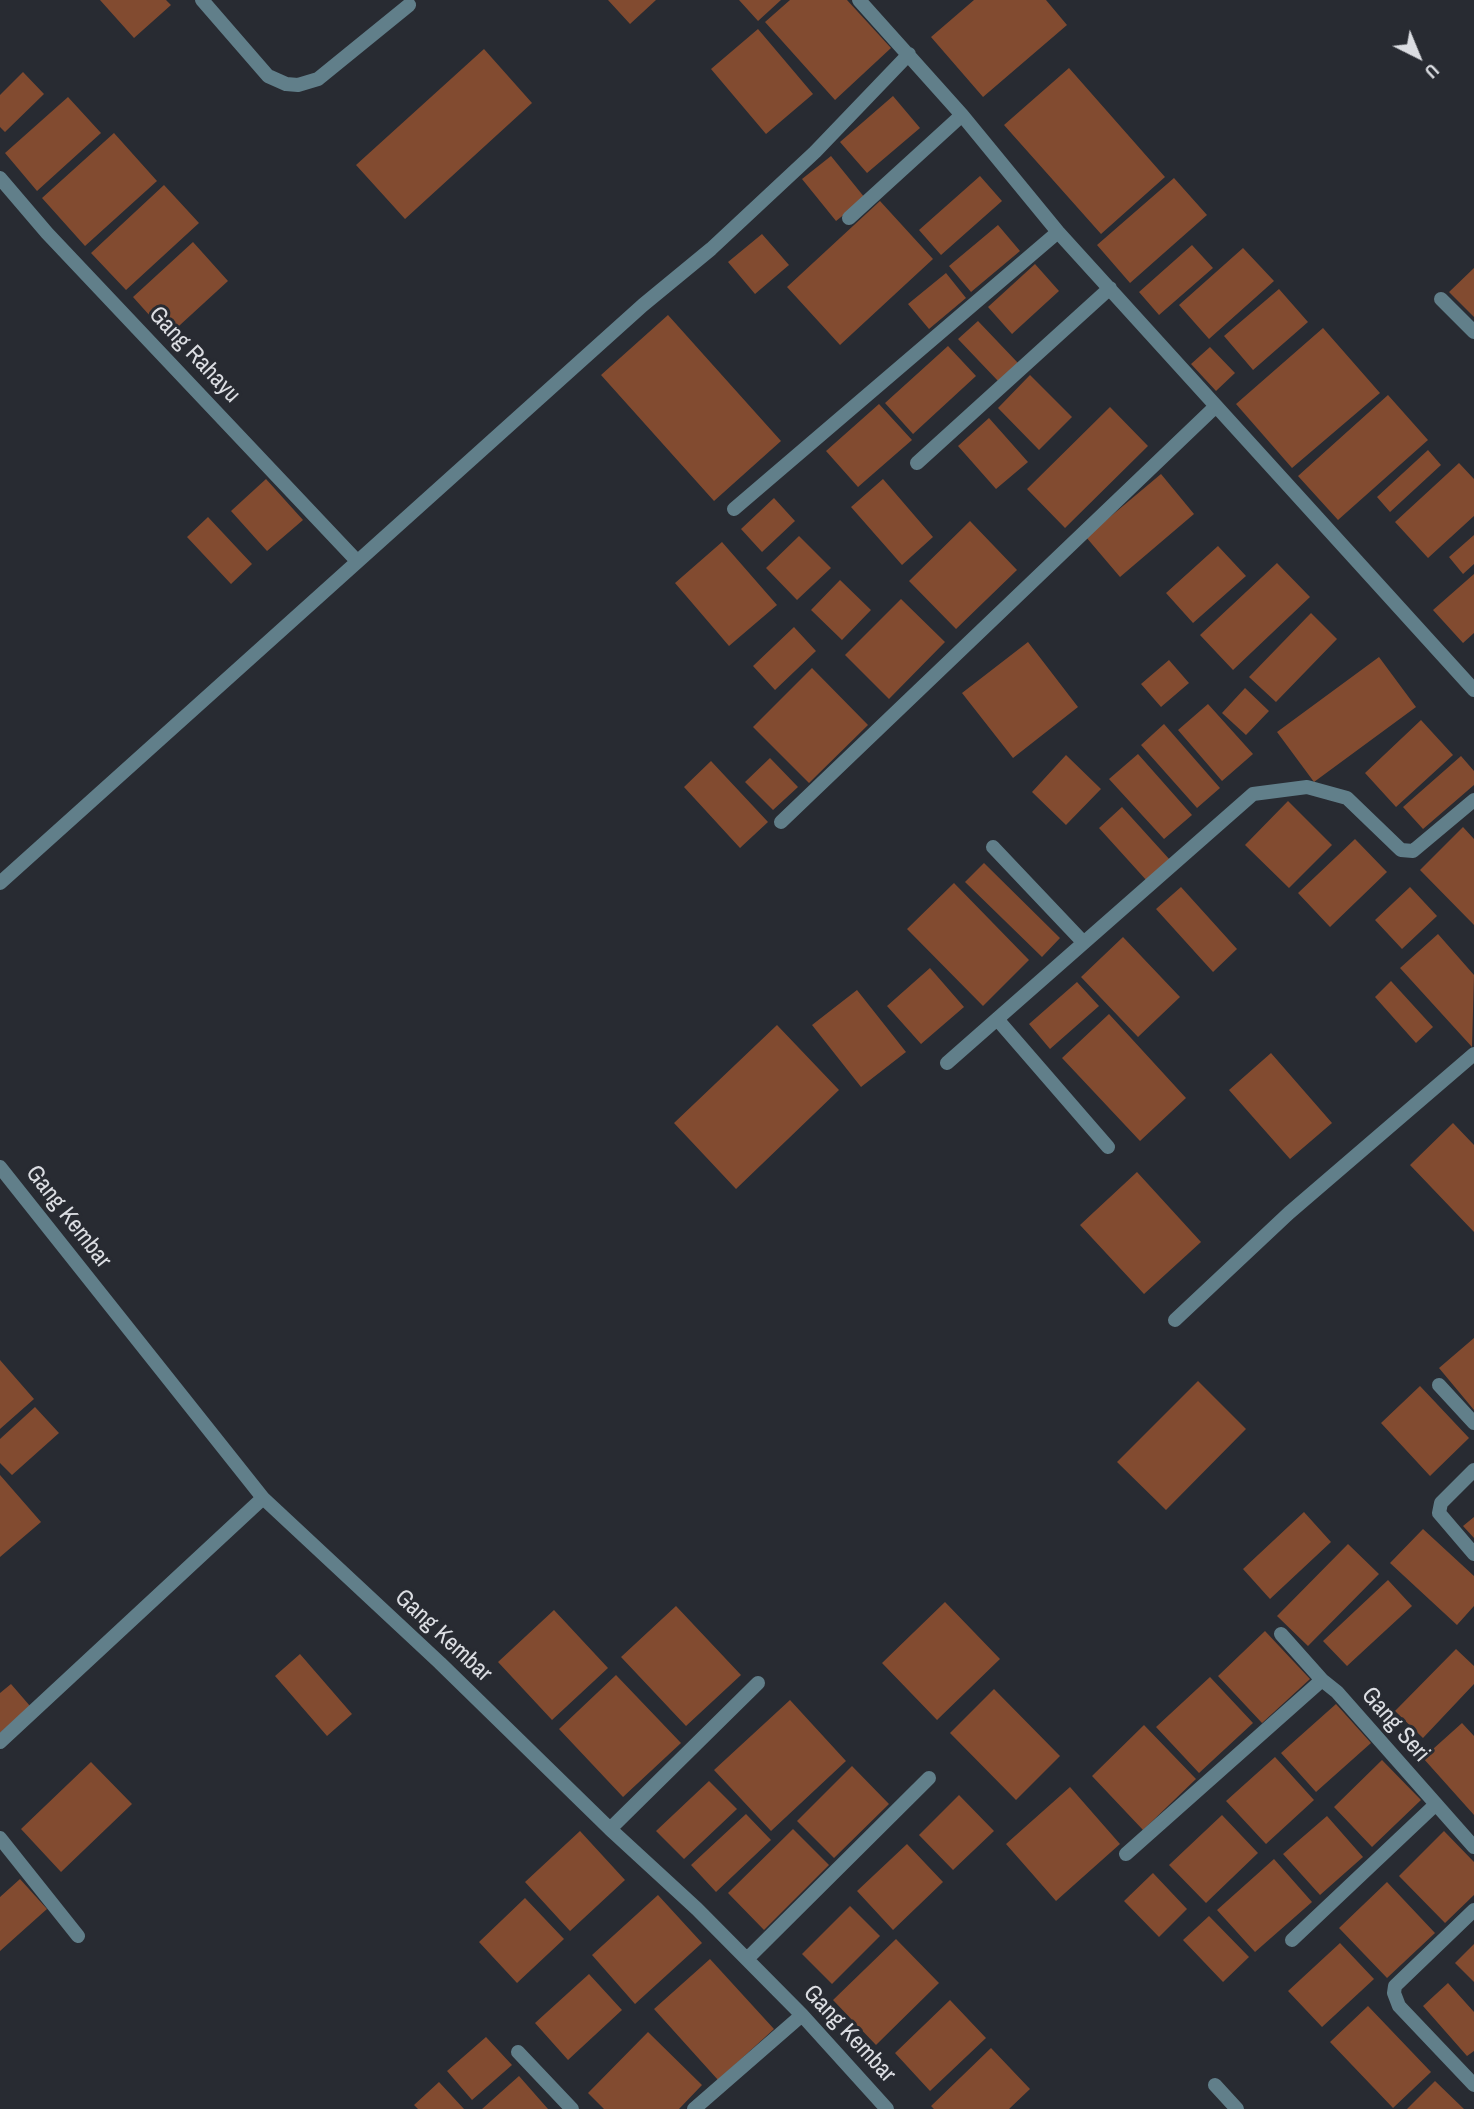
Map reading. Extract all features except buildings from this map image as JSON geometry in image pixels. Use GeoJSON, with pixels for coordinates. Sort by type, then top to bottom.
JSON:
{"type":"FeatureCollection","features":[{"type":"Feature","properties":{"kind":"street"},"geometry":{"type":"LineString","coordinates":[[202,0],[268,76],[286,84],[298,85],[318,79],[409,5]]}},
{"type":"Feature","properties":{"kind":"street"},"geometry":{"type":"LineString","coordinates":[[859,0],[962,115],[1058,232],[1215,407],[1387,591],[1474,690]]}},
{"type":"Feature","properties":{"kind":"street"},"geometry":{"type":"LineString","coordinates":[[0,883],[643,305],[711,249],[815,152],[909,54]]}},
{"type":"Feature","properties":{"kind":"street"},"geometry":{"type":"LineString","coordinates":[[849,218],[962,115]]}},
{"type":"Feature","properties":{"kind":"street","name":"Gang Rahayu"},"geometry":{"type":"LineString","coordinates":[[0,178],[47,233],[357,561]]}},
{"type":"Feature","properties":{"kind":"street"},"geometry":{"type":"LineString","coordinates":[[734,509],[1058,232]]}},
{"type":"Feature","properties":{"kind":"street"},"geometry":{"type":"LineString","coordinates":[[917,463],[1110,288]]}},
{"type":"Feature","properties":{"kind":"street"},"geometry":{"type":"LineString","coordinates":[[1441,299],[1474,332]]}},
{"type":"Feature","properties":{"kind":"street"},"geometry":{"type":"LineString","coordinates":[[781,822],[1215,407]]}},
{"type":"Feature","properties":{"kind":"street"},"geometry":{"type":"LineString","coordinates":[[947,1063],[1253,794],[1307,786],[1347,798],[1401,850],[1413,851],[1474,800]]}},
{"type":"Feature","properties":{"kind":"street"},"geometry":{"type":"LineString","coordinates":[[993,847],[1083,942]]}},
{"type":"Feature","properties":{"kind":"street"},"geometry":{"type":"LineString","coordinates":[[997,1019],[1108,1147]]}},
{"type":"Feature","properties":{"kind":"street"},"geometry":{"type":"LineString","coordinates":[[1175,1321],[1289,1213],[1474,1054]]}},
{"type":"Feature","properties":{"kind":"street","name":"Gang Kembar"},"geometry":{"type":"LineString","coordinates":[[0,1167],[262,1498],[440,1663],[747,1959],[887,2109]]}},
{"type":"Feature","properties":{"kind":"street"},"geometry":{"type":"LineString","coordinates":[[1439,1385],[1474,1423]]}},
{"type":"Feature","properties":{"kind":"street"},"geometry":{"type":"LineString","coordinates":[[1474,1470],[1441,1503],[1439,1513],[1474,1553]]}},
{"type":"Feature","properties":{"kind":"street"},"geometry":{"type":"LineString","coordinates":[[0,1742],[262,1498]]}},
{"type":"Feature","properties":{"kind":"street","name":"Gang Seri"},"geometry":{"type":"LineString","coordinates":[[1281,1634],[1322,1680],[1337,1692],[1474,1847]]}},
{"type":"Feature","properties":{"kind":"street"},"geometry":{"type":"LineString","coordinates":[[1126,1854],[1322,1680]]}},
{"type":"Feature","properties":{"kind":"street"},"geometry":{"type":"LineString","coordinates":[[610,1829],[758,1684]]}},
{"type":"Feature","properties":{"kind":"street"},"geometry":{"type":"LineString","coordinates":[[747,1959],[929,1778]]}},
{"type":"Feature","properties":{"kind":"street"},"geometry":{"type":"LineString","coordinates":[[1292,1940],[1435,1805]]}},
{"type":"Feature","properties":{"kind":"street"},"geometry":{"type":"LineString","coordinates":[[1,1841],[78,1936]]}},
{"type":"Feature","properties":{"kind":"street"},"geometry":{"type":"LineString","coordinates":[[1474,1910],[1395,1986],[1394,1993],[1399,2006],[1474,2085]]}},
{"type":"Feature","properties":{"kind":"street"},"geometry":{"type":"LineString","coordinates":[[694,2109],[802,2015]]}},
{"type":"Feature","properties":{"kind":"street"},"geometry":{"type":"LineString","coordinates":[[518,2052],[572,2109]]}},
{"type":"Feature","properties":{"kind":"street"},"geometry":{"type":"LineString","coordinates":[[1216,2085],[1237,2109]]}}]}
